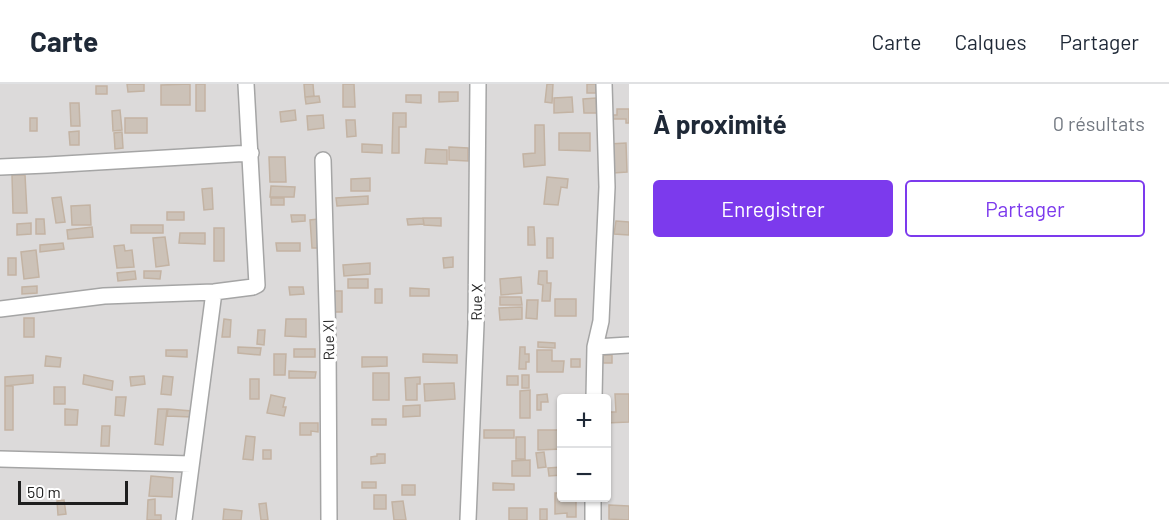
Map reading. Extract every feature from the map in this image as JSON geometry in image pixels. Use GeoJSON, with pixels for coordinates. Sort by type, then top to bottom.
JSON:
{"type":"FeatureCollection","features":[{"type":"Feature","properties":{"kind":"street"},"geometry":{"type":"LineString","coordinates":[[0,309],[104,296],[214,292],[253,287],[258,283],[246,84]]}},
{"type":"Feature","properties":{"kind":"street","name":"Rue X"},"geometry":{"type":"LineString","coordinates":[[468,520],[476,324],[478,84]]}},
{"type":"Feature","properties":{"kind":"street"},"geometry":{"type":"LineString","coordinates":[[594,394],[595,347],[601,321],[606,198],[604,84]]}},
{"type":"Feature","properties":{"kind":"street"},"geometry":{"type":"LineString","coordinates":[[0,167],[251,153]]}},
{"type":"Feature","properties":{"kind":"street","name":"Rue XI"},"geometry":{"type":"LineString","coordinates":[[323,160],[328,342],[329,520]]}},
{"type":"Feature","properties":{"kind":"street"},"geometry":{"type":"LineString","coordinates":[[184,520],[214,292]]}},
{"type":"Feature","properties":{"kind":"street"},"geometry":{"type":"LineString","coordinates":[[595,347],[629,345]]}},
{"type":"Feature","properties":{"kind":"street"},"geometry":{"type":"LineString","coordinates":[[0,459],[191,464]]}},
{"type":"Feature","properties":{"kind":"street"},"geometry":{"type":"LineString","coordinates":[[593,502],[593,520]]}},
{"type":"Feature","properties":{"kind":"shaded area"},"geometry":{"type":"Polygon","coordinates":[[[0,84],[629,84],[629,520],[0,520],[0,84]]]}},
{"type":"Feature","properties":{"kind":"building"},"geometry":{"type":"Polygon","coordinates":[[[127,84],[144,84],[144,91],[128,92],[127,84]]]}},
{"type":"Feature","properties":{"kind":"building"},"geometry":{"type":"Polygon","coordinates":[[[190,84],[190,105],[161,105],[161,85],[190,84]]]}},
{"type":"Feature","properties":{"kind":"building"},"geometry":{"type":"Polygon","coordinates":[[[196,84],[205,84],[205,111],[196,111],[196,84]]]}},
{"type":"Feature","properties":{"kind":"building"},"geometry":{"type":"Polygon","coordinates":[[[304,84],[313,84],[314,96],[305,97],[304,84]]]}},
{"type":"Feature","properties":{"kind":"building"},"geometry":{"type":"Polygon","coordinates":[[[343,84],[354,84],[355,107],[343,107],[343,84]]]}},
{"type":"Feature","properties":{"kind":"building"},"geometry":{"type":"Polygon","coordinates":[[[547,84],[553,84],[552,103],[545,102],[547,84]]]}},
{"type":"Feature","properties":{"kind":"building"},"geometry":{"type":"Polygon","coordinates":[[[587,84],[596,84],[596,93],[587,93],[587,84]]]}},
{"type":"Feature","properties":{"kind":"building"},"geometry":{"type":"Polygon","coordinates":[[[96,86],[107,86],[107,94],[96,94],[96,86]]]}},
{"type":"Feature","properties":{"kind":"building"},"geometry":{"type":"Polygon","coordinates":[[[439,92],[458,92],[458,101],[439,102],[439,92]]]}},
{"type":"Feature","properties":{"kind":"building"},"geometry":{"type":"Polygon","coordinates":[[[406,95],[421,95],[421,103],[406,102],[406,95]]]}},
{"type":"Feature","properties":{"kind":"building"},"geometry":{"type":"Polygon","coordinates":[[[319,96],[320,102],[306,104],[305,97],[319,96]]]}},
{"type":"Feature","properties":{"kind":"building"},"geometry":{"type":"Polygon","coordinates":[[[572,97],[573,112],[554,113],[554,98],[572,97]]]}},
{"type":"Feature","properties":{"kind":"building"},"geometry":{"type":"Polygon","coordinates":[[[596,98],[597,113],[584,113],[583,99],[596,98]]]}},
{"type":"Feature","properties":{"kind":"building"},"geometry":{"type":"Polygon","coordinates":[[[70,103],[79,103],[80,126],[71,126],[70,103]]]}},
{"type":"Feature","properties":{"kind":"building"},"geometry":{"type":"Polygon","coordinates":[[[617,109],[629,109],[629,123],[626,123],[626,119],[611,119],[611,115],[617,115],[617,109]]]}},
{"type":"Feature","properties":{"kind":"building"},"geometry":{"type":"Polygon","coordinates":[[[120,110],[122,130],[113,131],[112,111],[120,110]]]}},
{"type":"Feature","properties":{"kind":"building"},"geometry":{"type":"Polygon","coordinates":[[[295,110],[296,120],[281,122],[280,112],[295,110]]]}},
{"type":"Feature","properties":{"kind":"building"},"geometry":{"type":"Polygon","coordinates":[[[393,113],[406,113],[406,127],[399,127],[399,153],[392,153],[393,113]]]}},
{"type":"Feature","properties":{"kind":"building"},"geometry":{"type":"Polygon","coordinates":[[[323,115],[324,128],[308,130],[307,116],[323,115]]]}},
{"type":"Feature","properties":{"kind":"building"},"geometry":{"type":"Polygon","coordinates":[[[30,118],[37,118],[37,131],[30,131],[30,118]]]}},
{"type":"Feature","properties":{"kind":"building"},"geometry":{"type":"Polygon","coordinates":[[[125,118],[147,118],[147,133],[125,133],[125,118]]]}},
{"type":"Feature","properties":{"kind":"building"},"geometry":{"type":"Polygon","coordinates":[[[346,120],[355,120],[356,136],[347,137],[346,120]]]}},
{"type":"Feature","properties":{"kind":"building"},"geometry":{"type":"Polygon","coordinates":[[[535,125],[544,125],[545,165],[524,167],[523,154],[535,153],[535,125]]]}},
{"type":"Feature","properties":{"kind":"building"},"geometry":{"type":"Polygon","coordinates":[[[79,131],[79,145],[70,145],[69,132],[79,131]]]}},
{"type":"Feature","properties":{"kind":"building"},"geometry":{"type":"Polygon","coordinates":[[[122,132],[123,148],[115,149],[114,133],[122,132]]]}},
{"type":"Feature","properties":{"kind":"building"},"geometry":{"type":"Polygon","coordinates":[[[559,133],[590,133],[590,151],[559,150],[559,133]]]}},
{"type":"Feature","properties":{"kind":"building"},"geometry":{"type":"Polygon","coordinates":[[[626,143],[627,172],[613,173],[609,144],[626,143]]]}},
{"type":"Feature","properties":{"kind":"building"},"geometry":{"type":"Polygon","coordinates":[[[362,144],[382,145],[382,153],[362,152],[362,144]]]}},
{"type":"Feature","properties":{"kind":"building"},"geometry":{"type":"Polygon","coordinates":[[[449,147],[468,148],[468,161],[449,160],[449,147]]]}},
{"type":"Feature","properties":{"kind":"building"},"geometry":{"type":"Polygon","coordinates":[[[426,149],[447,150],[447,164],[425,163],[426,149]]]}},
{"type":"Feature","properties":{"kind":"building"},"geometry":{"type":"Polygon","coordinates":[[[269,157],[285,157],[286,182],[270,182],[269,157]]]}},
{"type":"Feature","properties":{"kind":"building"},"geometry":{"type":"Polygon","coordinates":[[[12,175],[25,175],[27,213],[13,213],[12,175]]]}},
{"type":"Feature","properties":{"kind":"building"},"geometry":{"type":"Polygon","coordinates":[[[547,177],[568,179],[567,188],[561,187],[558,205],[544,204],[547,177]]]}},
{"type":"Feature","properties":{"kind":"building"},"geometry":{"type":"Polygon","coordinates":[[[370,178],[370,191],[351,191],[351,179],[370,178]]]}},
{"type":"Feature","properties":{"kind":"building"},"geometry":{"type":"Polygon","coordinates":[[[271,186],[295,187],[294,197],[270,197],[271,186]]]}},
{"type":"Feature","properties":{"kind":"building"},"geometry":{"type":"Polygon","coordinates":[[[212,188],[213,209],[204,210],[202,189],[212,188]]]}},
{"type":"Feature","properties":{"kind":"building"},"geometry":{"type":"Polygon","coordinates":[[[368,196],[368,204],[337,206],[336,198],[368,196]]]}},
{"type":"Feature","properties":{"kind":"building"},"geometry":{"type":"Polygon","coordinates":[[[61,197],[65,222],[56,223],[52,198],[61,197]]]}},
{"type":"Feature","properties":{"kind":"building"},"geometry":{"type":"Polygon","coordinates":[[[271,198],[284,198],[284,205],[271,205],[271,198]]]}},
{"type":"Feature","properties":{"kind":"building"},"geometry":{"type":"Polygon","coordinates":[[[90,205],[91,225],[72,225],[71,206],[90,205]]]}},
{"type":"Feature","properties":{"kind":"building"},"geometry":{"type":"Polygon","coordinates":[[[167,212],[184,212],[184,220],[167,220],[167,212]]]}},
{"type":"Feature","properties":{"kind":"building"},"geometry":{"type":"Polygon","coordinates":[[[291,215],[305,215],[305,221],[292,222],[291,215]]]}},
{"type":"Feature","properties":{"kind":"building"},"geometry":{"type":"Polygon","coordinates":[[[423,218],[424,224],[408,225],[407,219],[423,218]]]}},
{"type":"Feature","properties":{"kind":"building"},"geometry":{"type":"Polygon","coordinates":[[[423,218],[441,218],[441,226],[424,225],[423,218]]]}},
{"type":"Feature","properties":{"kind":"building"},"geometry":{"type":"Polygon","coordinates":[[[36,219],[44,219],[45,234],[36,234],[36,219]]]}},
{"type":"Feature","properties":{"kind":"building"},"geometry":{"type":"Polygon","coordinates":[[[318,219],[321,248],[312,248],[310,220],[318,219]]]}},
{"type":"Feature","properties":{"kind":"building"},"geometry":{"type":"Polygon","coordinates":[[[616,221],[629,222],[629,235],[614,234],[616,221]]]}},
{"type":"Feature","properties":{"kind":"building"},"geometry":{"type":"Polygon","coordinates":[[[31,223],[31,234],[17,235],[17,224],[31,223]]]}},
{"type":"Feature","properties":{"kind":"building"},"geometry":{"type":"Polygon","coordinates":[[[131,225],[163,225],[163,233],[131,233],[131,225]]]}},
{"type":"Feature","properties":{"kind":"building"},"geometry":{"type":"Polygon","coordinates":[[[92,227],[93,237],[68,239],[67,230],[92,227]]]}},
{"type":"Feature","properties":{"kind":"building"},"geometry":{"type":"Polygon","coordinates":[[[528,227],[534,227],[535,245],[528,245],[528,227]]]}},
{"type":"Feature","properties":{"kind":"building"},"geometry":{"type":"Polygon","coordinates":[[[214,228],[224,228],[224,261],[214,261],[214,228]]]}},
{"type":"Feature","properties":{"kind":"building"},"geometry":{"type":"Polygon","coordinates":[[[180,233],[205,233],[205,244],[179,243],[180,233]]]}},
{"type":"Feature","properties":{"kind":"building"},"geometry":{"type":"Polygon","coordinates":[[[165,237],[169,265],[156,267],[153,238],[165,237]]]}},
{"type":"Feature","properties":{"kind":"building"},"geometry":{"type":"Polygon","coordinates":[[[547,238],[553,238],[553,258],[547,258],[547,238]]]}},
{"type":"Feature","properties":{"kind":"building"},"geometry":{"type":"Polygon","coordinates":[[[63,243],[64,249],[40,252],[40,245],[63,243]]]}},
{"type":"Feature","properties":{"kind":"building"},"geometry":{"type":"Polygon","coordinates":[[[276,243],[300,243],[300,251],[277,251],[276,243]]]}},
{"type":"Feature","properties":{"kind":"building"},"geometry":{"type":"Polygon","coordinates":[[[124,245],[125,251],[132,250],[134,267],[117,268],[114,246],[124,245]]]}},
{"type":"Feature","properties":{"kind":"building"},"geometry":{"type":"Polygon","coordinates":[[[36,250],[39,277],[24,279],[21,252],[36,250]]]}},
{"type":"Feature","properties":{"kind":"building"},"geometry":{"type":"Polygon","coordinates":[[[453,257],[453,267],[444,268],[443,258],[453,257]]]}},
{"type":"Feature","properties":{"kind":"building"},"geometry":{"type":"Polygon","coordinates":[[[8,258],[16,258],[16,275],[8,275],[8,258]]]}},
{"type":"Feature","properties":{"kind":"building"},"geometry":{"type":"Polygon","coordinates":[[[370,263],[370,274],[344,276],[343,265],[370,263]]]}},
{"type":"Feature","properties":{"kind":"building"},"geometry":{"type":"Polygon","coordinates":[[[135,271],[136,279],[118,281],[117,273],[135,271]]]}},
{"type":"Feature","properties":{"kind":"building"},"geometry":{"type":"Polygon","coordinates":[[[144,271],[161,271],[160,279],[144,278],[144,271]]]}},
{"type":"Feature","properties":{"kind":"building"},"geometry":{"type":"Polygon","coordinates":[[[539,271],[547,271],[547,283],[551,283],[550,301],[542,301],[543,285],[538,284],[539,271]]]}},
{"type":"Feature","properties":{"kind":"building"},"geometry":{"type":"Polygon","coordinates":[[[521,277],[522,293],[501,295],[500,279],[521,277]]]}},
{"type":"Feature","properties":{"kind":"building"},"geometry":{"type":"Polygon","coordinates":[[[348,279],[368,279],[368,288],[348,288],[348,279]]]}},
{"type":"Feature","properties":{"kind":"building"},"geometry":{"type":"Polygon","coordinates":[[[37,286],[37,293],[22,294],[22,287],[37,286]]]}},
{"type":"Feature","properties":{"kind":"building"},"geometry":{"type":"Polygon","coordinates":[[[289,287],[303,287],[304,294],[290,295],[289,287]]]}},
{"type":"Feature","properties":{"kind":"building"},"geometry":{"type":"Polygon","coordinates":[[[410,288],[429,289],[429,296],[410,296],[410,288]]]}},
{"type":"Feature","properties":{"kind":"building"},"geometry":{"type":"Polygon","coordinates":[[[375,289],[382,289],[382,303],[375,303],[375,289]]]}},
{"type":"Feature","properties":{"kind":"building"},"geometry":{"type":"Polygon","coordinates":[[[331,291],[342,291],[342,312],[331,312],[331,291]]]}},
{"type":"Feature","properties":{"kind":"building"},"geometry":{"type":"Polygon","coordinates":[[[500,297],[521,297],[522,305],[500,305],[500,297]]]}},
{"type":"Feature","properties":{"kind":"building"},"geometry":{"type":"Polygon","coordinates":[[[555,299],[576,299],[576,316],[555,316],[555,299]]]}},
{"type":"Feature","properties":{"kind":"building"},"geometry":{"type":"Polygon","coordinates":[[[527,300],[538,300],[537,319],[526,318],[527,300]]]}},
{"type":"Feature","properties":{"kind":"building"},"geometry":{"type":"Polygon","coordinates":[[[522,307],[522,319],[500,320],[499,308],[522,307]]]}},
{"type":"Feature","properties":{"kind":"building"},"geometry":{"type":"Polygon","coordinates":[[[24,318],[34,318],[34,337],[24,337],[24,318]]]}},
{"type":"Feature","properties":{"kind":"building"},"geometry":{"type":"Polygon","coordinates":[[[224,319],[231,320],[230,337],[222,337],[224,319]]]}},
{"type":"Feature","properties":{"kind":"building"},"geometry":{"type":"Polygon","coordinates":[[[286,319],[306,319],[306,337],[285,336],[286,319]]]}},
{"type":"Feature","properties":{"kind":"building"},"geometry":{"type":"Polygon","coordinates":[[[258,330],[265,330],[264,345],[257,344],[258,330]]]}},
{"type":"Feature","properties":{"kind":"building"},"geometry":{"type":"Polygon","coordinates":[[[538,342],[555,343],[555,348],[538,347],[538,342]]]}},
{"type":"Feature","properties":{"kind":"building"},"geometry":{"type":"Polygon","coordinates":[[[238,347],[261,348],[260,355],[238,353],[238,347]]]}},
{"type":"Feature","properties":{"kind":"building"},"geometry":{"type":"Polygon","coordinates":[[[520,347],[525,347],[525,354],[529,354],[526,369],[519,369],[520,347]]]}},
{"type":"Feature","properties":{"kind":"building"},"geometry":{"type":"Polygon","coordinates":[[[294,349],[315,349],[315,357],[294,357],[294,349]]]}},
{"type":"Feature","properties":{"kind":"building"},"geometry":{"type":"Polygon","coordinates":[[[166,350],[187,350],[187,357],[166,356],[166,350]]]}},
{"type":"Feature","properties":{"kind":"building"},"geometry":{"type":"Polygon","coordinates":[[[537,350],[552,350],[552,361],[564,361],[563,372],[537,372],[537,350]]]}},
{"type":"Feature","properties":{"kind":"building"},"geometry":{"type":"Polygon","coordinates":[[[274,354],[286,354],[285,375],[274,375],[274,354]]]}},
{"type":"Feature","properties":{"kind":"building"},"geometry":{"type":"Polygon","coordinates":[[[423,354],[457,355],[457,363],[423,362],[423,354]]]}},
{"type":"Feature","properties":{"kind":"building"},"geometry":{"type":"Polygon","coordinates":[[[603,355],[612,355],[612,363],[603,363],[603,355]]]}},
{"type":"Feature","properties":{"kind":"building"},"geometry":{"type":"Polygon","coordinates":[[[46,356],[61,358],[60,367],[45,366],[46,356]]]}},
{"type":"Feature","properties":{"kind":"building"},"geometry":{"type":"Polygon","coordinates":[[[362,357],[387,357],[387,366],[362,367],[362,357]]]}},
{"type":"Feature","properties":{"kind":"building"},"geometry":{"type":"Polygon","coordinates":[[[571,359],[580,359],[580,367],[571,367],[571,359]]]}},
{"type":"Feature","properties":{"kind":"building"},"geometry":{"type":"Polygon","coordinates":[[[289,371],[316,372],[315,378],[289,378],[289,371]]]}},
{"type":"Feature","properties":{"kind":"building"},"geometry":{"type":"Polygon","coordinates":[[[373,373],[389,373],[389,400],[373,400],[373,373]]]}},
{"type":"Feature","properties":{"kind":"building"},"geometry":{"type":"Polygon","coordinates":[[[33,375],[33,383],[5,386],[5,377],[33,375]]]}},
{"type":"Feature","properties":{"kind":"building"},"geometry":{"type":"Polygon","coordinates":[[[84,375],[113,381],[112,390],[83,384],[84,375]]]}},
{"type":"Feature","properties":{"kind":"building"},"geometry":{"type":"Polygon","coordinates":[[[522,375],[529,375],[529,388],[522,388],[522,375]]]}},
{"type":"Feature","properties":{"kind":"building"},"geometry":{"type":"Polygon","coordinates":[[[144,376],[145,384],[131,386],[130,377],[144,376]]]}},
{"type":"Feature","properties":{"kind":"building"},"geometry":{"type":"Polygon","coordinates":[[[163,376],[173,377],[171,395],[161,394],[163,376]]]}},
{"type":"Feature","properties":{"kind":"building"},"geometry":{"type":"Polygon","coordinates":[[[507,376],[518,376],[518,385],[507,385],[507,376]]]}},
{"type":"Feature","properties":{"kind":"building"},"geometry":{"type":"Polygon","coordinates":[[[420,377],[420,384],[417,384],[417,400],[406,400],[405,378],[420,377]]]}},
{"type":"Feature","properties":{"kind":"building"},"geometry":{"type":"Polygon","coordinates":[[[250,379],[259,379],[259,399],[250,399],[250,379]]]}},
{"type":"Feature","properties":{"kind":"building"},"geometry":{"type":"Polygon","coordinates":[[[454,383],[455,399],[425,401],[424,384],[454,383]]]}},
{"type":"Feature","properties":{"kind":"building"},"geometry":{"type":"Polygon","coordinates":[[[5,386],[13,386],[13,430],[5,430],[5,386]]]}},
{"type":"Feature","properties":{"kind":"building"},"geometry":{"type":"Polygon","coordinates":[[[54,387],[65,387],[65,404],[54,404],[54,387]]]}},
{"type":"Feature","properties":{"kind":"building"},"geometry":{"type":"Polygon","coordinates":[[[530,390],[530,418],[520,418],[520,391],[530,390]]]}},
{"type":"Feature","properties":{"kind":"building"},"geometry":{"type":"Polygon","coordinates":[[[547,394],[548,402],[541,402],[541,410],[537,410],[537,395],[547,394]]]}},
{"type":"Feature","properties":{"kind":"building"},"geometry":{"type":"Polygon","coordinates":[[[615,394],[629,394],[629,422],[611,423],[611,412],[616,412],[615,394]]]}},
{"type":"Feature","properties":{"kind":"building"},"geometry":{"type":"Polygon","coordinates":[[[271,395],[285,398],[284,416],[267,413],[271,395]]]}},
{"type":"Feature","properties":{"kind":"building"},"geometry":{"type":"Polygon","coordinates":[[[116,397],[126,397],[124,416],[115,415],[116,397]]]}},
{"type":"Feature","properties":{"kind":"building"},"geometry":{"type":"Polygon","coordinates":[[[420,405],[420,416],[403,417],[403,406],[420,405]]]}},
{"type":"Feature","properties":{"kind":"building"},"geometry":{"type":"Polygon","coordinates":[[[65,409],[78,410],[77,425],[65,425],[65,409]]]}},
{"type":"Feature","properties":{"kind":"building"},"geometry":{"type":"Polygon","coordinates":[[[158,409],[167,409],[163,445],[155,444],[158,409]]]}},
{"type":"Feature","properties":{"kind":"building"},"geometry":{"type":"Polygon","coordinates":[[[168,409],[192,411],[192,417],[167,416],[168,409]]]}},
{"type":"Feature","properties":{"kind":"building"},"geometry":{"type":"Polygon","coordinates":[[[372,419],[386,419],[386,425],[372,425],[372,419]]]}},
{"type":"Feature","properties":{"kind":"building"},"geometry":{"type":"Polygon","coordinates":[[[300,423],[318,423],[318,432],[311,431],[311,435],[300,435],[300,423]]]}},
{"type":"Feature","properties":{"kind":"building"},"geometry":{"type":"Polygon","coordinates":[[[102,426],[110,426],[109,446],[101,446],[102,426]]]}},
{"type":"Feature","properties":{"kind":"building"},"geometry":{"type":"Polygon","coordinates":[[[484,430],[514,430],[514,438],[484,438],[484,430]]]}},
{"type":"Feature","properties":{"kind":"building"},"geometry":{"type":"Polygon","coordinates":[[[538,430],[557,430],[557,449],[538,450],[538,430]]]}},
{"type":"Feature","properties":{"kind":"building"},"geometry":{"type":"Polygon","coordinates":[[[246,436],[255,437],[253,460],[243,459],[246,436]]]}},
{"type":"Feature","properties":{"kind":"building"},"geometry":{"type":"Polygon","coordinates":[[[516,437],[525,437],[525,459],[516,459],[516,437]]]}},
{"type":"Feature","properties":{"kind":"building"},"geometry":{"type":"Polygon","coordinates":[[[263,450],[271,450],[271,459],[263,459],[263,450]]]}},
{"type":"Feature","properties":{"kind":"building"},"geometry":{"type":"Polygon","coordinates":[[[544,452],[546,467],[538,468],[536,453],[544,452]]]}},
{"type":"Feature","properties":{"kind":"building"},"geometry":{"type":"Polygon","coordinates":[[[385,454],[385,463],[371,464],[371,457],[385,454]]]}},
{"type":"Feature","properties":{"kind":"building"},"geometry":{"type":"Polygon","coordinates":[[[530,460],[530,476],[512,476],[512,461],[530,460]]]}},
{"type":"Feature","properties":{"kind":"building"},"geometry":{"type":"Polygon","coordinates":[[[557,467],[557,475],[549,476],[548,468],[557,467]]]}},
{"type":"Feature","properties":{"kind":"building"},"geometry":{"type":"Polygon","coordinates":[[[151,476],[173,478],[172,497],[149,496],[151,476]]]}},
{"type":"Feature","properties":{"kind":"building"},"geometry":{"type":"Polygon","coordinates":[[[362,482],[376,482],[376,488],[362,488],[362,482]]]}},
{"type":"Feature","properties":{"kind":"building"},"geometry":{"type":"Polygon","coordinates":[[[493,483],[514,484],[514,490],[493,490],[493,483]]]}},
{"type":"Feature","properties":{"kind":"building"},"geometry":{"type":"Polygon","coordinates":[[[402,485],[415,485],[415,495],[402,495],[402,485]]]}},
{"type":"Feature","properties":{"kind":"building"},"geometry":{"type":"Polygon","coordinates":[[[555,493],[557,493],[557,502],[576,502],[576,517],[567,517],[567,513],[555,514],[555,493]]]}},
{"type":"Feature","properties":{"kind":"building"},"geometry":{"type":"Polygon","coordinates":[[[374,495],[386,495],[386,509],[374,509],[374,495]]]}},
{"type":"Feature","properties":{"kind":"building"},"geometry":{"type":"Polygon","coordinates":[[[155,499],[155,515],[161,515],[161,520],[147,520],[148,500],[155,499]]]}},
{"type":"Feature","properties":{"kind":"building"},"geometry":{"type":"Polygon","coordinates":[[[64,500],[66,514],[58,515],[57,501],[64,500]]]}},
{"type":"Feature","properties":{"kind":"building"},"geometry":{"type":"Polygon","coordinates":[[[403,501],[406,520],[394,520],[392,502],[403,501]]]}},
{"type":"Feature","properties":{"kind":"building"},"geometry":{"type":"Polygon","coordinates":[[[266,503],[268,520],[261,520],[259,504],[266,503]]]}},
{"type":"Feature","properties":{"kind":"building"},"geometry":{"type":"Polygon","coordinates":[[[609,505],[629,506],[629,520],[609,519],[609,505]]]}},
{"type":"Feature","properties":{"kind":"building"},"geometry":{"type":"Polygon","coordinates":[[[509,508],[527,508],[527,520],[509,520],[509,508]]]}},
{"type":"Feature","properties":{"kind":"building"},"geometry":{"type":"Polygon","coordinates":[[[224,509],[242,511],[241,520],[223,520],[224,509]]]}},
{"type":"Feature","properties":{"kind":"building"},"geometry":{"type":"Polygon","coordinates":[[[540,509],[547,509],[547,520],[540,520],[540,509]]]}}]}
